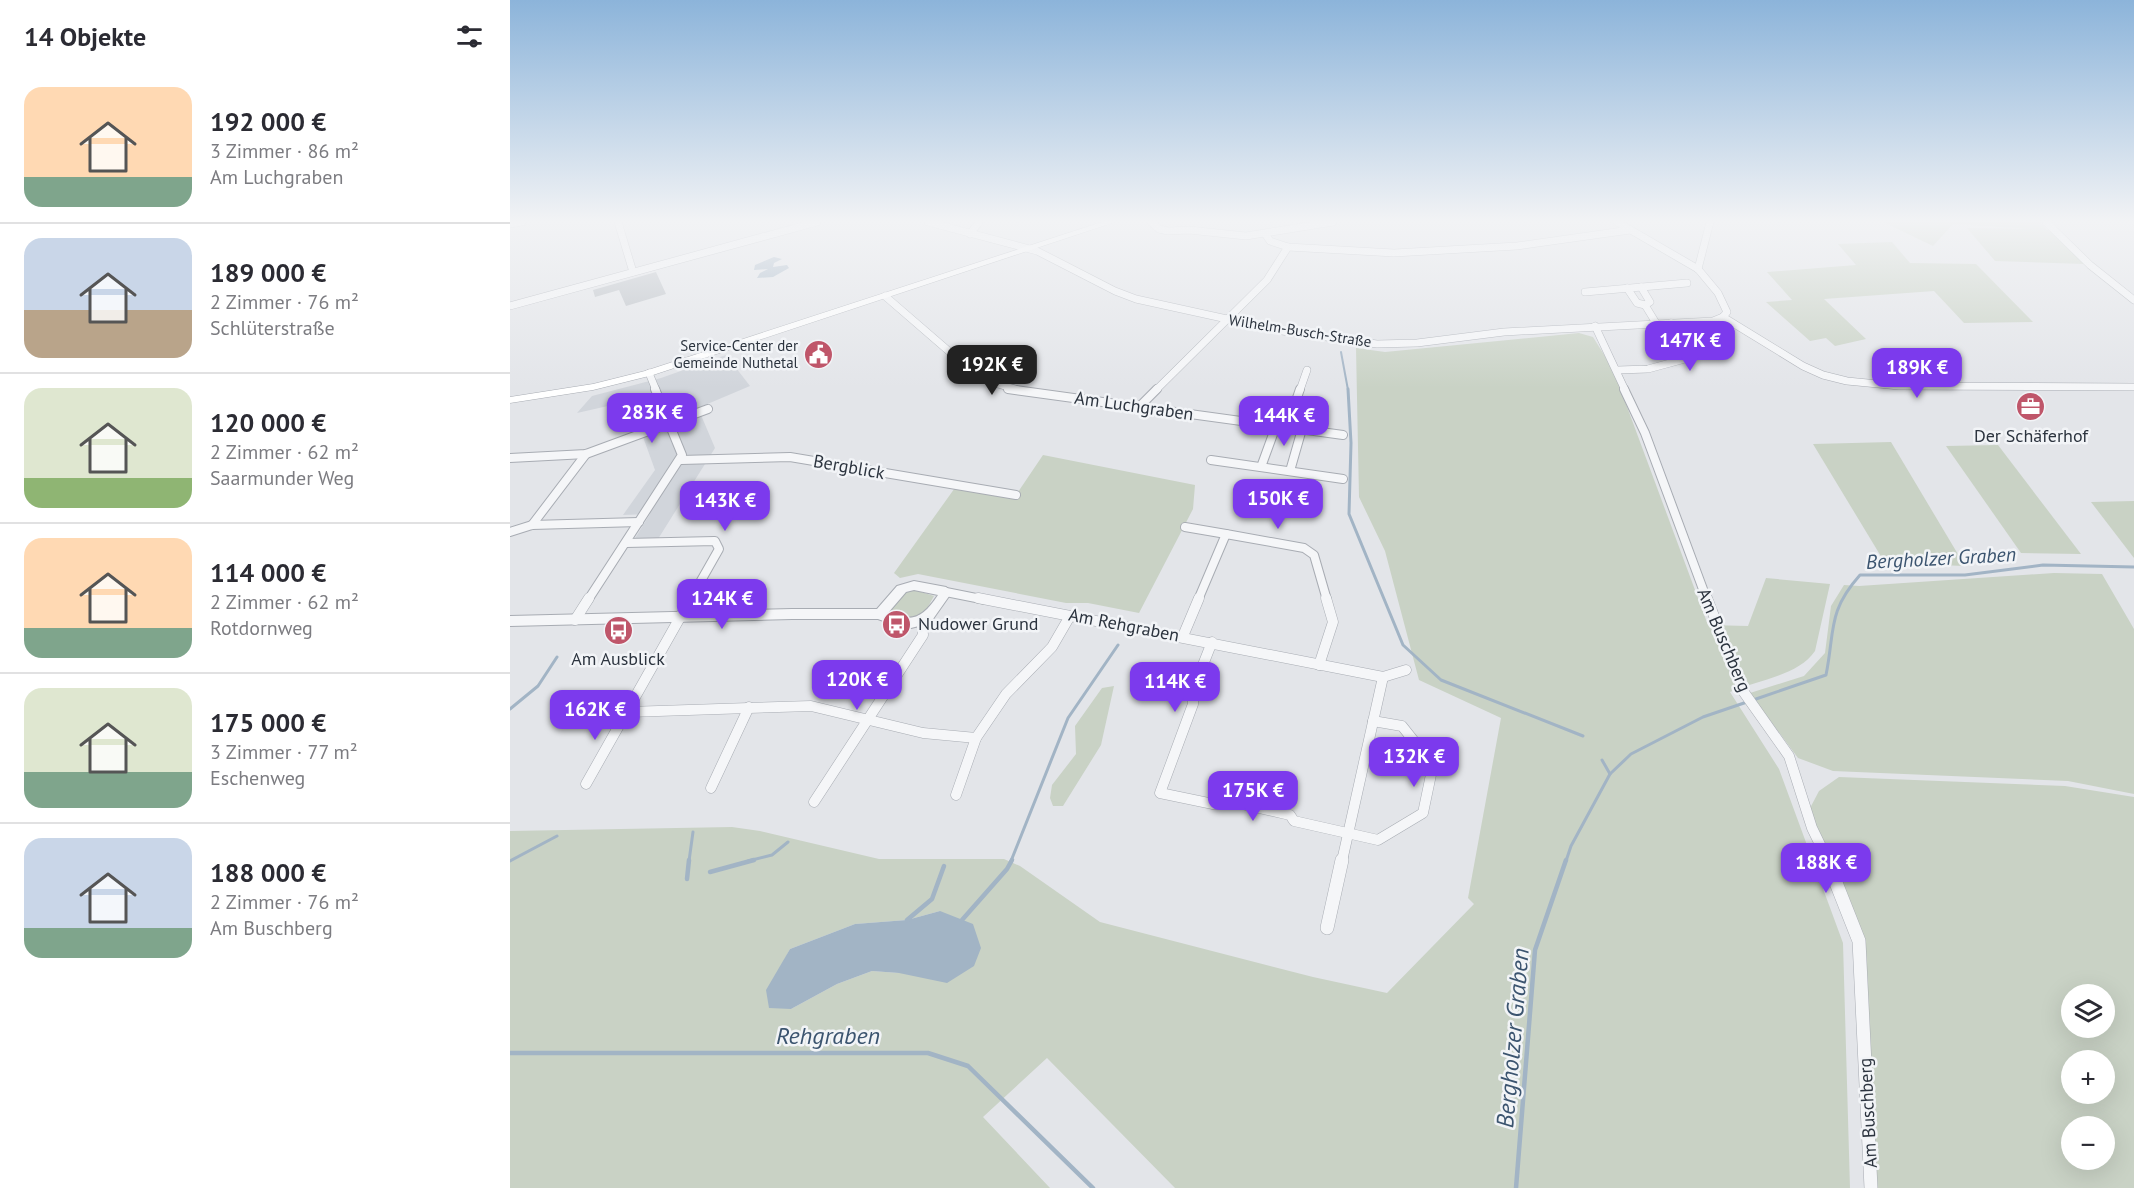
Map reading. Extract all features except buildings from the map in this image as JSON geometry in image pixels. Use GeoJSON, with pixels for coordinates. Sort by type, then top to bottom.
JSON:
{"type":"FeatureCollection","features":[{"type":"Feature","properties":{"kind":"main road"},"geometry":{"type":"LineString","coordinates":[[510,400],[594,387],[649,373],[941,277]]}},
{"type":"Feature","properties":{"kind":"street"},"geometry":{"type":"LineString","coordinates":[[510,306],[613,277]]}},
{"type":"Feature","properties":{"kind":"street","name":"Wilhelm-Busch-Straße"},"geometry":{"type":"LineString","coordinates":[[1089,277],[1136,299],[1318,338],[1377,344],[1595,326],[1713,321],[1724,317]]}},
{"type":"Feature","properties":{"kind":"street"},"geometry":{"type":"LineString","coordinates":[[1138,406],[1269,277]]}},
{"type":"Feature","properties":{"kind":"street"},"geometry":{"type":"LineString","coordinates":[[1705,277],[1718,293],[1727,312],[1724,317],[1803,366],[1823,375],[1847,381],[1899,386],[2134,387]]}},
{"type":"Feature","properties":{"kind":"street"},"geometry":{"type":"LineString","coordinates":[[2106,277],[2134,300]]}},
{"type":"Feature","properties":{"kind":"street"},"geometry":{"type":"LineString","coordinates":[[1585,292],[1687,283]]}},
{"type":"Feature","properties":{"kind":"street"},"geometry":{"type":"LineString","coordinates":[[1628,288],[1637,303],[1650,302],[1641,287]]}},
{"type":"Feature","properties":{"kind":"street","name":"Am Luchgraben"},"geometry":{"type":"LineString","coordinates":[[885,296],[981,379],[1008,389],[1343,435]]}},
{"type":"Feature","properties":{"kind":"street"},"geometry":{"type":"LineString","coordinates":[[1645,304],[1656,323]]}},
{"type":"Feature","properties":{"kind":"street"},"geometry":{"type":"LineString","coordinates":[[1618,370],[1648,369],[1696,356],[1695,350],[1671,323]]}},
{"type":"Feature","properties":{"kind":"street","name":"Am Buschberg"},"geometry":{"type":"LineString","coordinates":[[1595,326],[1618,370],[1645,433],[1736,677],[1743,691],[1789,756],[1812,828],[1838,883],[1859,941],[1871,1188]]}},
{"type":"Feature","properties":{"kind":"street"},"geometry":{"type":"LineString","coordinates":[[1287,427],[1307,370]]}},
{"type":"Feature","properties":{"kind":"street"},"geometry":{"type":"LineString","coordinates":[[575,620],[681,460],[682,451],[649,373]]}},
{"type":"Feature","properties":{"kind":"street"},"geometry":{"type":"LineString","coordinates":[[510,458],[586,454],[708,409]]}},
{"type":"Feature","properties":{"kind":"street"},"geometry":{"type":"LineString","coordinates":[[1261,466],[1276,426]]}},
{"type":"Feature","properties":{"kind":"street"},"geometry":{"type":"LineString","coordinates":[[1290,471],[1302,429]]}},
{"type":"Feature","properties":{"kind":"street"},"geometry":{"type":"LineString","coordinates":[[532,525],[586,454]]}},
{"type":"Feature","properties":{"kind":"street","name":"Bergblick"},"geometry":{"type":"LineString","coordinates":[[681,460],[790,457],[1016,495]]}},
{"type":"Feature","properties":{"kind":"street"},"geometry":{"type":"LineString","coordinates":[[1211,460],[1343,479]]}},
{"type":"Feature","properties":{"kind":"street"},"geometry":{"type":"LineString","coordinates":[[510,532],[532,525],[639,522]]}},
{"type":"Feature","properties":{"kind":"street"},"geometry":{"type":"LineString","coordinates":[[1185,527],[1304,548],[1314,555],[1333,622],[1319,665]]}},
{"type":"Feature","properties":{"kind":"street"},"geometry":{"type":"LineString","coordinates":[[1183,636],[1226,534]]}},
{"type":"Feature","properties":{"kind":"street"},"geometry":{"type":"LineString","coordinates":[[586,784],[719,549],[715,541],[626,543]]}},
{"type":"Feature","properties":{"kind":"street","name":"Am Rehgraben"},"geometry":{"type":"LineString","coordinates":[[880,614],[897,590],[909,585],[1183,636],[1383,677],[1406,670]]}},
{"type":"Feature","properties":{"kind":"street"},"geometry":{"type":"LineString","coordinates":[[510,621],[880,614],[886,618],[909,623],[921,622],[929,618],[946,592]]}},
{"type":"Feature","properties":{"kind":"street"},"geometry":{"type":"LineString","coordinates":[[956,795],[976,738],[1006,694],[1052,647],[1070,616]]}},
{"type":"Feature","properties":{"kind":"street"},"geometry":{"type":"LineString","coordinates":[[813,802],[923,635],[921,622]]}},
{"type":"Feature","properties":{"kind":"street"},"geometry":{"type":"LineString","coordinates":[[1212,642],[1192,690],[1193,704],[1160,793],[1213,804],[1237,803],[1290,815],[1294,822],[1378,840],[1423,813],[1433,765],[1402,726],[1373,721]]}},
{"type":"Feature","properties":{"kind":"street"},"geometry":{"type":"LineString","coordinates":[[1327,928],[1383,677]]}},
{"type":"Feature","properties":{"kind":"street"},"geometry":{"type":"LineString","coordinates":[[628,712],[811,706],[923,733],[976,738]]}},
{"type":"Feature","properties":{"kind":"street"},"geometry":{"type":"LineString","coordinates":[[711,788],[749,708]]}},
{"type":"Feature","properties":{"kind":"shaded area"},"geometry":{"type":"Polygon","coordinates":[[[1772,277],[1989,277],[2033,322],[1964,323],[1934,291],[1824,299],[1866,339],[1835,346],[1826,338],[1810,341],[1766,302],[1792,300],[1772,277]]]}},
{"type":"Feature","properties":{"kind":"shaded area"},"geometry":{"type":"Polygon","coordinates":[[[1579,333],[1593,337],[1613,369],[1708,625],[1748,626],[1766,578],[1830,584],[1815,651],[1808,659],[1788,672],[1730,692],[1779,769],[1843,943],[1850,1188],[1175,1188],[1047,1058],[983,1117],[1050,1188],[510,1188],[510,831],[732,827],[760,831],[879,859],[1004,859],[1020,866],[1100,922],[1313,977],[1387,993],[1474,904],[1468,898],[1501,718],[1419,680],[1385,551],[1359,497],[1356,348],[1385,352],[1579,333]],[[940,911],[907,920],[855,924],[790,949],[780,968],[791,1009],[837,984],[872,971],[899,973],[940,911]]]}},
{"type":"Feature","properties":{"kind":"shaded area"},"geometry":{"type":"Polygon","coordinates":[[[726,355],[750,386],[698,408],[715,448],[658,539],[634,540],[650,514],[623,515],[655,470],[630,401],[577,413],[592,396],[661,378],[726,355]]]}},
{"type":"Feature","properties":{"kind":"shaded area"},"geometry":{"type":"Polygon","coordinates":[[[1891,442],[1965,566],[1885,563],[1813,444],[1891,442]]]}},
{"type":"Feature","properties":{"kind":"shaded area"},"geometry":{"type":"Polygon","coordinates":[[[1998,445],[2081,554],[2021,553],[1946,446],[1998,445]]]}},
{"type":"Feature","properties":{"kind":"shaded area"},"geometry":{"type":"Polygon","coordinates":[[[1043,455],[1195,485],[1193,509],[1139,613],[1088,603],[1066,603],[918,574],[900,578],[894,573],[957,485],[1016,495],[1043,455]]]}},
{"type":"Feature","properties":{"kind":"shaded area"},"geometry":{"type":"Polygon","coordinates":[[[2134,501],[2134,558],[2091,502],[2134,501]]]}},
{"type":"Feature","properties":{"kind":"shaded area"},"geometry":{"type":"Polygon","coordinates":[[[2054,573],[2102,574],[2134,629],[2134,794],[2068,781],[1833,771],[1798,758],[1750,693],[1804,676],[1825,653],[1831,606],[1844,585],[1859,586],[2054,573]]]}},
{"type":"Feature","properties":{"kind":"shaded area"},"geometry":{"type":"Polygon","coordinates":[[[915,590],[934,596],[924,614],[912,618],[889,612],[900,593],[915,590]]]}},
{"type":"Feature","properties":{"kind":"shaded area"},"geometry":{"type":"Polygon","coordinates":[[[1114,686],[1101,745],[1063,806],[1053,806],[1050,798],[1052,785],[1076,754],[1075,726],[1102,688],[1114,686]]]}},
{"type":"Feature","properties":{"kind":"shaded area"},"geometry":{"type":"Polygon","coordinates":[[[1839,777],[2065,786],[2134,797],[2134,1188],[1873,1188],[1859,941],[1808,812],[1819,791],[1839,777]]]}},
{"type":"Feature","properties":{"kind":"water"},"geometry":{"type":"Polygon","coordinates":[[[940,911],[973,924],[981,948],[974,966],[947,983],[899,973],[872,971],[837,984],[791,1009],[769,1008],[766,990],[790,949],[855,924],[907,920],[940,911]]]}},
{"type":"Feature","properties":{"kind":"waterway"},"geometry":{"type":"LineString","coordinates":[[1341,352],[1348,390]]}},
{"type":"Feature","properties":{"kind":"waterway"},"geometry":{"type":"LineString","coordinates":[[1348,389],[1351,443],[1349,514],[1403,645],[1441,680],[1583,736]]}},
{"type":"Feature","properties":{"kind":"waterway","name":"Bergholzer Graben"},"geometry":{"type":"LineString","coordinates":[[1756,699],[1826,675],[1837,611],[1849,588],[1860,575],[1965,575],[2043,565],[2134,567]]}},
{"type":"Feature","properties":{"kind":"waterway"},"geometry":{"type":"LineString","coordinates":[[1011,861],[1068,718],[1118,645]]}},
{"type":"Feature","properties":{"kind":"waterway"},"geometry":{"type":"LineString","coordinates":[[510,709],[538,686],[557,657]]}},
{"type":"Feature","properties":{"kind":"waterway","name":"Bergholzer Graben"},"geometry":{"type":"LineString","coordinates":[[1610,774],[1631,754],[1703,717],[1747,702]]}},
{"type":"Feature","properties":{"kind":"waterway"},"geometry":{"type":"LineString","coordinates":[[1602,760],[1610,774]]}},
{"type":"Feature","properties":{"kind":"waterway","name":"Bergholzer Graben"},"geometry":{"type":"LineString","coordinates":[[1566,861],[1571,846],[1610,774]]}},
{"type":"Feature","properties":{"kind":"waterway"},"geometry":{"type":"LineString","coordinates":[[689,861],[693,832]]}},
{"type":"Feature","properties":{"kind":"waterway"},"geometry":{"type":"LineString","coordinates":[[510,861],[557,836]]}},
{"type":"Feature","properties":{"kind":"waterway"},"geometry":{"type":"LineString","coordinates":[[748,861],[772,855],[788,842]]}},
{"type":"Feature","properties":{"kind":"waterway"},"geometry":{"type":"LineString","coordinates":[[687,879],[689,860]]}},
{"type":"Feature","properties":{"kind":"waterway"},"geometry":{"type":"LineString","coordinates":[[710,872],[754,860]]}},
{"type":"Feature","properties":{"kind":"waterway"},"geometry":{"type":"LineString","coordinates":[[962,920],[1007,869],[1012,860]]}},
{"type":"Feature","properties":{"kind":"waterway","name":"Bergholzer Graben"},"geometry":{"type":"LineString","coordinates":[[1516,1188],[1535,950],[1566,860]]}},
{"type":"Feature","properties":{"kind":"waterway"},"geometry":{"type":"LineString","coordinates":[[907,920],[932,899],[944,866]]}},
{"type":"Feature","properties":{"kind":"waterway","name":"Rehgraben"},"geometry":{"type":"LineString","coordinates":[[510,1053],[928,1053],[968,1066],[1093,1188]]}},
{"type":"Feature","properties":{"kind":"place","name":"Service-Center der Gemeinde Nuthetal"},"geometry":{"type":"Point","coordinates":[819,355]}},
{"type":"Feature","properties":{"kind":"place","name":"Der Schäferhof"},"geometry":{"type":"Point","coordinates":[2031,407]}},
{"type":"Feature","properties":{"kind":"place","name":"Nudower Grund"},"geometry":{"type":"Point","coordinates":[897,624]}},
{"type":"Feature","properties":{"kind":"place","name":"Am Ausblick"},"geometry":{"type":"Point","coordinates":[618,630]}}]}
